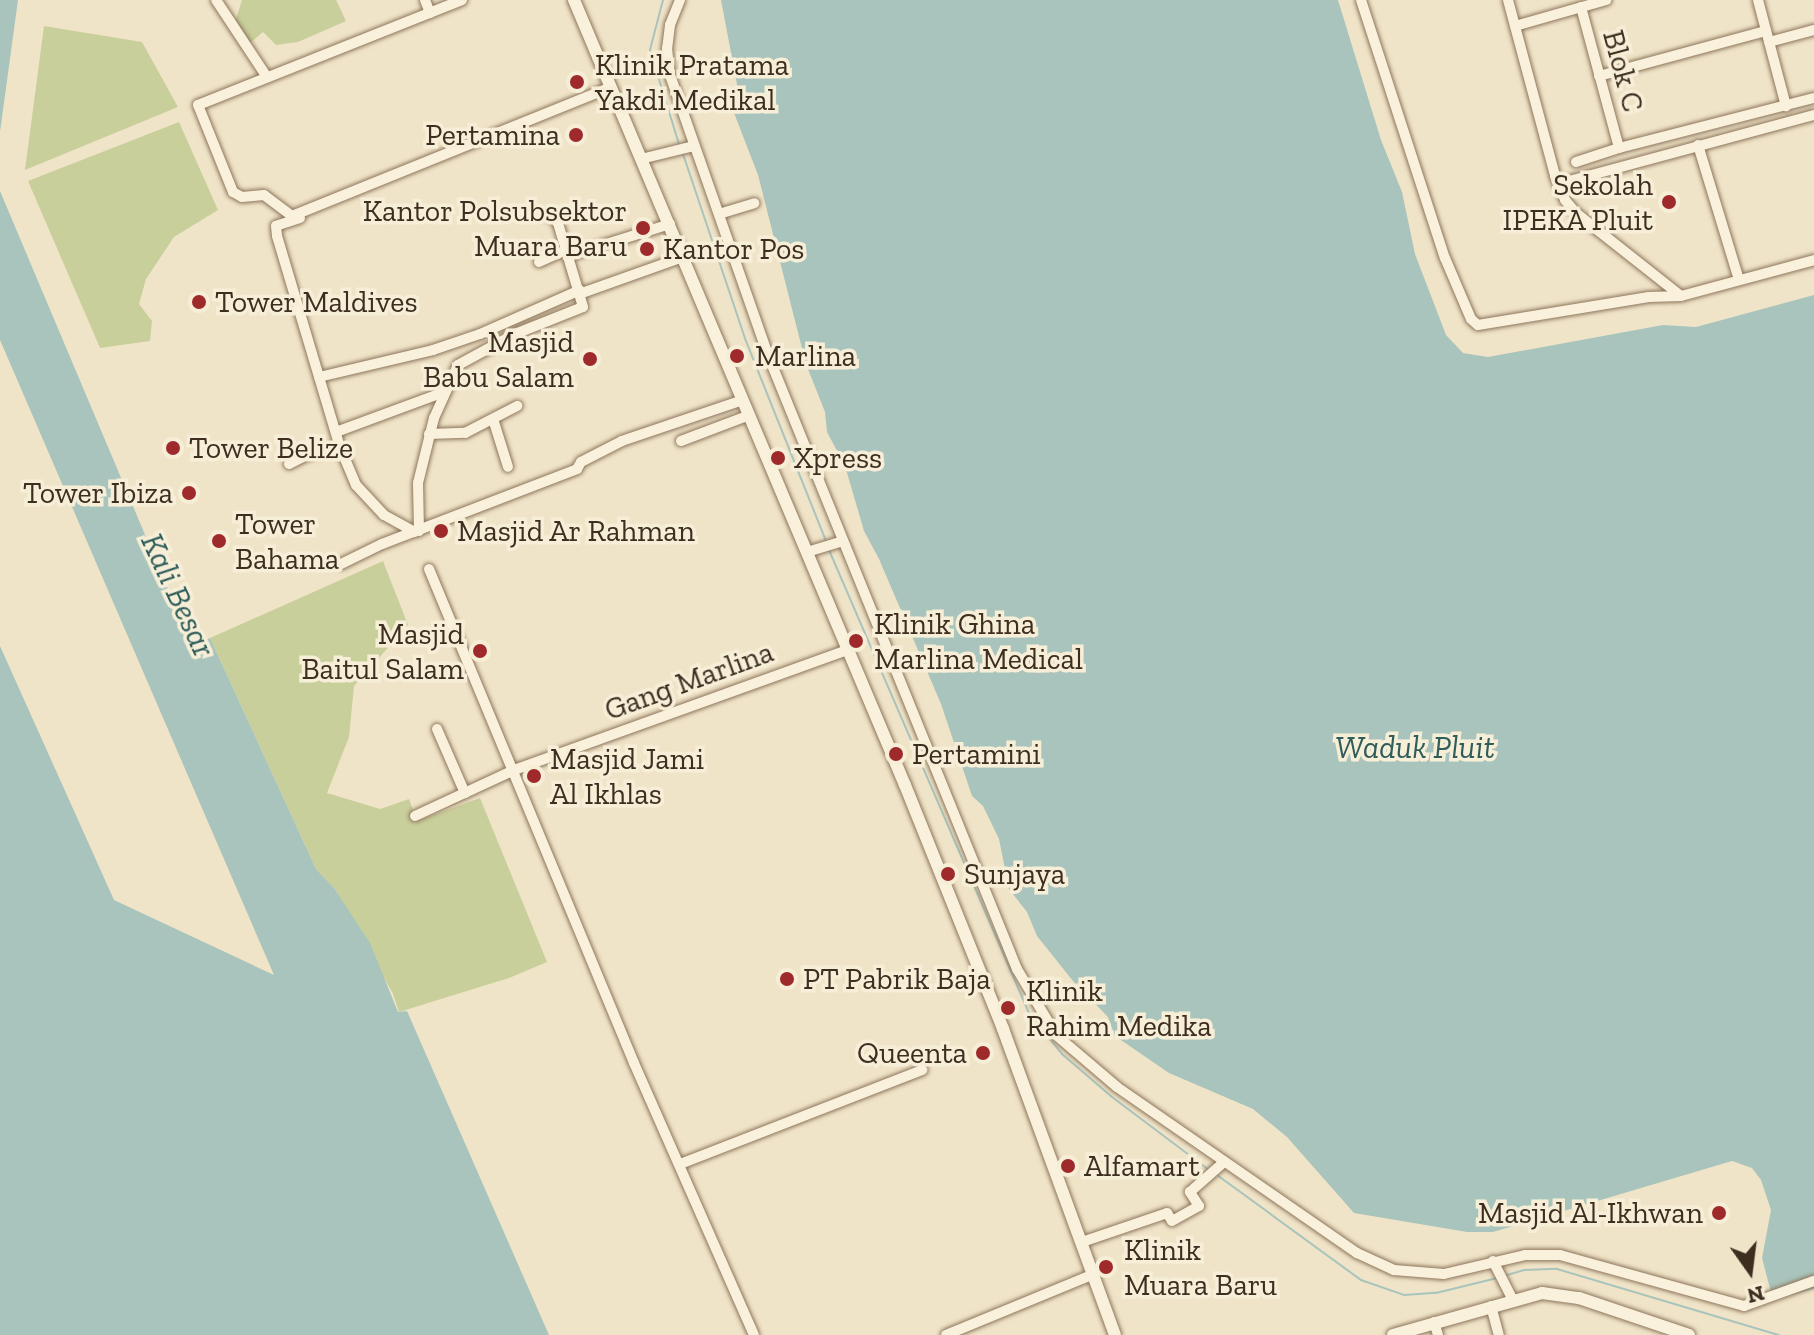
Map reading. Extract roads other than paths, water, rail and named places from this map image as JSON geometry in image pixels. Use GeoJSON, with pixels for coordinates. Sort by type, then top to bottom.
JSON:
{"type":"FeatureCollection","features":[{"type":"Feature","properties":{"kind":"street"},"geometry":{"type":"LineString","coordinates":[[216,0],[267,77]]}},
{"type":"Feature","properties":{"kind":"street"},"geometry":{"type":"LineString","coordinates":[[425,0],[430,13]]}},
{"type":"Feature","properties":{"kind":"street"},"geometry":{"type":"LineString","coordinates":[[462,0],[198,105],[233,192],[242,197],[264,195],[292,216],[611,87]]}},
{"type":"Feature","properties":{"kind":"street"},"geometry":{"type":"LineString","coordinates":[[574,0],[670,224],[740,401],[848,650],[1003,1029],[1115,1335]]}},
{"type":"Feature","properties":{"kind":"street"},"geometry":{"type":"LineString","coordinates":[[680,0],[670,25],[667,48],[677,102],[768,355],[1017,969],[1056,1035],[1079,1058],[1224,1162],[1375,1263],[1428,1275],[1494,1265],[1525,1255],[1560,1255],[1739,1306],[1814,1281]]}},
{"type":"Feature","properties":{"kind":"street"},"geometry":{"type":"LineString","coordinates":[[1361,0],[1445,258],[1474,323],[1490,325],[1649,297],[1681,296],[1814,260]]}},
{"type":"Feature","properties":{"kind":"street"},"geometry":{"type":"LineString","coordinates":[[1508,0],[1557,180],[1576,213],[1681,296]]}},
{"type":"Feature","properties":{"kind":"street"},"geometry":{"type":"LineString","coordinates":[[1515,26],[1606,0]]}},
{"type":"Feature","properties":{"kind":"street"},"geometry":{"type":"LineString","coordinates":[[1758,0],[1786,106]]}},
{"type":"Feature","properties":{"kind":"street","name":"Blok C"},"geometry":{"type":"LineString","coordinates":[[1581,7],[1619,148]]}},
{"type":"Feature","properties":{"kind":"street"},"geometry":{"type":"LineString","coordinates":[[1599,76],[1768,37],[1814,30]]}},
{"type":"Feature","properties":{"kind":"street"},"geometry":{"type":"LineString","coordinates":[[1576,162],[1814,98]]}},
{"type":"Feature","properties":{"kind":"street"},"geometry":{"type":"LineString","coordinates":[[1557,180],[1814,115]]}},
{"type":"Feature","properties":{"kind":"street"},"geometry":{"type":"LineString","coordinates":[[1698,145],[1739,280]]}},
{"type":"Feature","properties":{"kind":"street"},"geometry":{"type":"LineString","coordinates":[[641,159],[694,146]]}},
{"type":"Feature","properties":{"kind":"street"},"geometry":{"type":"LineString","coordinates":[[719,214],[754,203]]}},
{"type":"Feature","properties":{"kind":"street"},"geometry":{"type":"LineString","coordinates":[[306,210],[298,219],[276,226],[283,263],[340,447],[356,485],[384,515],[417,531]]}},
{"type":"Feature","properties":{"kind":"street"},"geometry":{"type":"LineString","coordinates":[[417,531],[418,483],[429,434],[444,392],[458,365],[515,334],[580,311],[585,303],[558,223],[551,216]]}},
{"type":"Feature","properties":{"kind":"street"},"geometry":{"type":"LineString","coordinates":[[539,262],[670,224]]}},
{"type":"Feature","properties":{"kind":"street"},"geometry":{"type":"LineString","coordinates":[[319,377],[433,350],[581,292],[683,257]]}},
{"type":"Feature","properties":{"kind":"street"},"geometry":{"type":"LineString","coordinates":[[336,432],[444,392]]}},
{"type":"Feature","properties":{"kind":"street"},"geometry":{"type":"LineString","coordinates":[[341,564],[577,469],[581,462],[622,441],[740,401]]}},
{"type":"Feature","properties":{"kind":"street"},"geometry":{"type":"LineString","coordinates":[[429,434],[461,434],[517,406]]}},
{"type":"Feature","properties":{"kind":"street"},"geometry":{"type":"LineString","coordinates":[[681,441],[747,416]]}},
{"type":"Feature","properties":{"kind":"street"},"geometry":{"type":"LineString","coordinates":[[493,419],[508,467]]}},
{"type":"Feature","properties":{"kind":"street"},"geometry":{"type":"LineString","coordinates":[[289,464],[340,447]]}},
{"type":"Feature","properties":{"kind":"street"},"geometry":{"type":"LineString","coordinates":[[807,552],[842,541]]}},
{"type":"Feature","properties":{"kind":"street"},"geometry":{"type":"LineString","coordinates":[[429,569],[754,1335]]}},
{"type":"Feature","properties":{"kind":"street","name":"Gang Marlina"},"geometry":{"type":"LineString","coordinates":[[415,816],[514,770],[848,650]]}},
{"type":"Feature","properties":{"kind":"street"},"geometry":{"type":"LineString","coordinates":[[437,729],[465,793]]}},
{"type":"Feature","properties":{"kind":"street"},"geometry":{"type":"LineString","coordinates":[[680,1164],[922,1070]]}},
{"type":"Feature","properties":{"kind":"street"},"geometry":{"type":"LineString","coordinates":[[1082,1242],[1167,1213],[1172,1221],[1199,1206],[1190,1192],[1224,1162]]}},
{"type":"Feature","properties":{"kind":"street"},"geometry":{"type":"LineString","coordinates":[[1494,1265],[1510,1295]]}},
{"type":"Feature","properties":{"kind":"street"},"geometry":{"type":"LineString","coordinates":[[946,1335],[1094,1274]]}},
{"type":"Feature","properties":{"kind":"street"},"geometry":{"type":"LineString","coordinates":[[1393,1335],[1436,1327],[1491,1306],[1510,1295],[1542,1293],[1559,1294],[1689,1335]]}},
{"type":"Feature","properties":{"kind":"street"},"geometry":{"type":"LineString","coordinates":[[1491,1306],[1499,1335]]}},
{"type":"Feature","properties":{"kind":"water"},"geometry":{"type":"Polygon","coordinates":[[[0,0],[18,0],[0,132],[0,0]]]}},
{"type":"Feature","properties":{"kind":"water","name":"Waduk Pluit"},"geometry":{"type":"Polygon","coordinates":[[[721,0],[1338,0],[1381,140],[1402,192],[1415,254],[1446,335],[1463,353],[1488,357],[1663,325],[1696,327],[1814,295],[1814,1289],[1773,1300],[1762,1258],[1771,1210],[1761,1180],[1752,1168],[1732,1161],[1493,1232],[1467,1232],[1354,1213],[1287,1137],[1253,1109],[1169,1073],[1115,1036],[1108,1017],[1073,981],[1037,936],[1027,912],[1009,889],[999,839],[983,806],[972,796],[941,704],[864,531],[845,466],[827,432],[825,412],[806,364],[758,175],[731,105],[738,90],[721,0]]]}},
{"type":"Feature","properties":{"kind":"water"},"geometry":{"type":"Polygon","coordinates":[[[0,191],[192,646],[210,638],[316,869],[334,888],[370,943],[398,1012],[407,1011],[549,1335],[0,1335],[0,646],[114,900],[274,975],[0,340],[0,191]]]}},
{"type":"Feature","properties":{"kind":"waterway"},"geometry":{"type":"LineString","coordinates":[[663,0],[650,50],[679,144]]}},
{"type":"Feature","properties":{"kind":"waterway"},"geometry":{"type":"LineString","coordinates":[[683,154],[746,341],[826,541]]}},
{"type":"Feature","properties":{"kind":"waterway"},"geometry":{"type":"LineString","coordinates":[[829,550],[1028,1011],[1062,1054],[1112,1097],[1209,1170]]}},
{"type":"Feature","properties":{"kind":"waterway"},"geometry":{"type":"LineString","coordinates":[[1217,1175],[1361,1280],[1404,1295],[1436,1293],[1497,1278]]}},
{"type":"Feature","properties":{"kind":"waterway"},"geometry":{"type":"LineString","coordinates":[[1507,1275],[1524,1270],[1557,1269],[1779,1335]]}},
{"type":"Feature","properties":{"kind":"place","name":"Klinik Pratama Yakdi Medikal"},"geometry":{"type":"Point","coordinates":[577,82]}},
{"type":"Feature","properties":{"kind":"place","name":"Pertamina"},"geometry":{"type":"Point","coordinates":[576,135]}},
{"type":"Feature","properties":{"kind":"place","name":"Sekolah IPEKA Pluit"},"geometry":{"type":"Point","coordinates":[1669,202]}},
{"type":"Feature","properties":{"kind":"place","name":"Kantor Polsubsektor Muara Baru"},"geometry":{"type":"Point","coordinates":[643,228]}},
{"type":"Feature","properties":{"kind":"place","name":"Kantor Pos"},"geometry":{"type":"Point","coordinates":[647,249]}},
{"type":"Feature","properties":{"kind":"place","name":"Tower Maldives"},"geometry":{"type":"Point","coordinates":[199,302]}},
{"type":"Feature","properties":{"kind":"place","name":"Marlina"},"geometry":{"type":"Point","coordinates":[737,356]}},
{"type":"Feature","properties":{"kind":"place","name":"Masjid Babu Salam"},"geometry":{"type":"Point","coordinates":[590,359]}},
{"type":"Feature","properties":{"kind":"place","name":"Tower Belize"},"geometry":{"type":"Point","coordinates":[173,448]}},
{"type":"Feature","properties":{"kind":"place","name":"Xpress"},"geometry":{"type":"Point","coordinates":[778,458]}},
{"type":"Feature","properties":{"kind":"place","name":"Tower Ibiza"},"geometry":{"type":"Point","coordinates":[189,493]}},
{"type":"Feature","properties":{"kind":"place","name":"Masjid Ar Rahman"},"geometry":{"type":"Point","coordinates":[441,531]}},
{"type":"Feature","properties":{"kind":"place","name":"Tower Bahama"},"geometry":{"type":"Point","coordinates":[219,541]}},
{"type":"Feature","properties":{"kind":"place","name":"Klinik Ghina Marlina Medical"},"geometry":{"type":"Point","coordinates":[856,641]}},
{"type":"Feature","properties":{"kind":"place","name":"Masjid Baitul Salam"},"geometry":{"type":"Point","coordinates":[480,651]}},
{"type":"Feature","properties":{"kind":"place","name":"Pertamini"},"geometry":{"type":"Point","coordinates":[896,754]}},
{"type":"Feature","properties":{"kind":"place","name":"Masjid Jami Al Ikhlas"},"geometry":{"type":"Point","coordinates":[534,776]}},
{"type":"Feature","properties":{"kind":"place","name":"Sunjaya"},"geometry":{"type":"Point","coordinates":[948,874]}},
{"type":"Feature","properties":{"kind":"place","name":"PT Pabrik Baja"},"geometry":{"type":"Point","coordinates":[787,979]}},
{"type":"Feature","properties":{"kind":"place","name":"Klinik Rahim Medika"},"geometry":{"type":"Point","coordinates":[1008,1008]}},
{"type":"Feature","properties":{"kind":"place","name":"Queenta"},"geometry":{"type":"Point","coordinates":[983,1053]}},
{"type":"Feature","properties":{"kind":"place","name":"Alfamart"},"geometry":{"type":"Point","coordinates":[1068,1166]}},
{"type":"Feature","properties":{"kind":"place","name":"Masjid Al-Ikhwan"},"geometry":{"type":"Point","coordinates":[1719,1213]}},
{"type":"Feature","properties":{"kind":"place","name":"Klinik Muara Baru"},"geometry":{"type":"Point","coordinates":[1106,1267]}},
{"type":"Feature","properties":{"kind":"water label","name":"Kali Besar"},"geometry":{"type":"Point","coordinates":[178,595]}}]}
